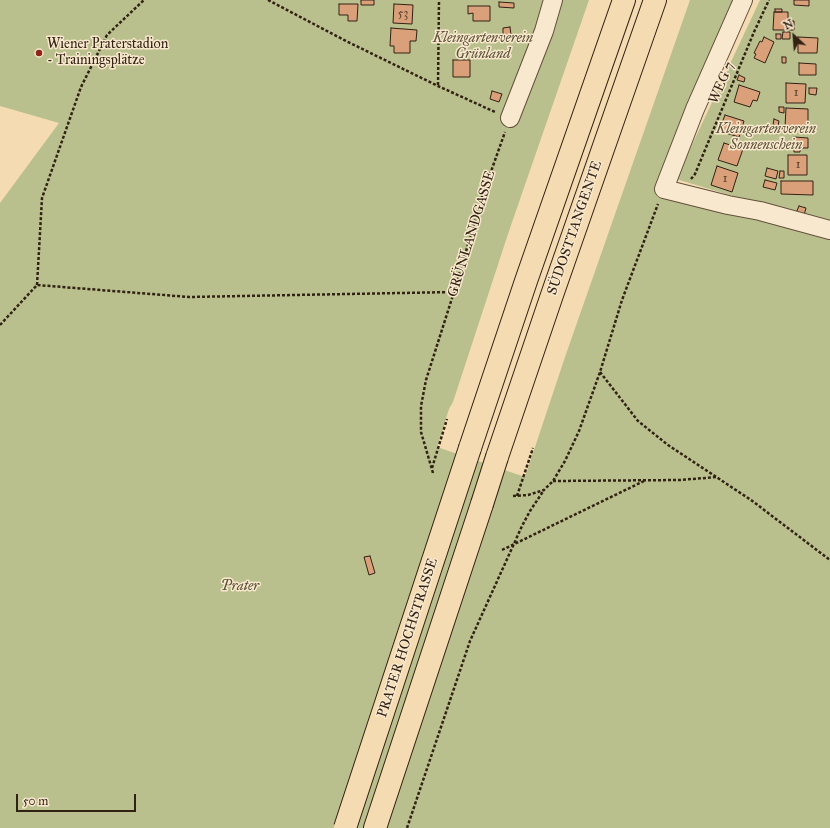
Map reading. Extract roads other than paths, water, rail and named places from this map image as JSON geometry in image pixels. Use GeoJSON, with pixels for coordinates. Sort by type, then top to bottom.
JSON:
{"type":"FeatureCollection","features":[{"type":"Feature","properties":{"kind":"highway","name":"SÜDOSTTANGENTE"},"geometry":{"type":"LineString","coordinates":[[470,448],[526,281],[624,0]]}},
{"type":"Feature","properties":{"kind":"highway","name":"SÜDOSTTANGENTE"},"geometry":{"type":"LineString","coordinates":[[497,457],[655,0]]}},
{"type":"Feature","properties":{"kind":"highway","name":"PRATER HOCHSTRASSE"},"geometry":{"type":"LineString","coordinates":[[345,828],[470,448]]}},
{"type":"Feature","properties":{"kind":"highway","name":"PRATER HOCHSTRASSE"},"geometry":{"type":"LineString","coordinates":[[375,828],[497,457]]}},
{"type":"Feature","properties":{"kind":"street"},"geometry":{"type":"LineString","coordinates":[[510,118],[544,32],[553,0]]}},
{"type":"Feature","properties":{"kind":"street"},"geometry":{"type":"LineString","coordinates":[[743,0],[694,109],[672,191],[728,205],[760,211],[830,230]]}},
{"type":"Feature","properties":{"kind":"place","name":"Wiener Praterstadion - Trainingsplätze"},"geometry":{"type":"Point","coordinates":[39,53]}},
{"type":"Feature","properties":{"kind":"park label","name":"Kleingartenverein Grünland"},"geometry":{"type":"Point","coordinates":[483,48]}},
{"type":"Feature","properties":{"kind":"park label","name":"Kleingartenverein Sonnenschein"},"geometry":{"type":"Point","coordinates":[766,138]}},
{"type":"Feature","properties":{"kind":"park label","name":"Prater"},"geometry":{"type":"Point","coordinates":[240,587]}}]}
